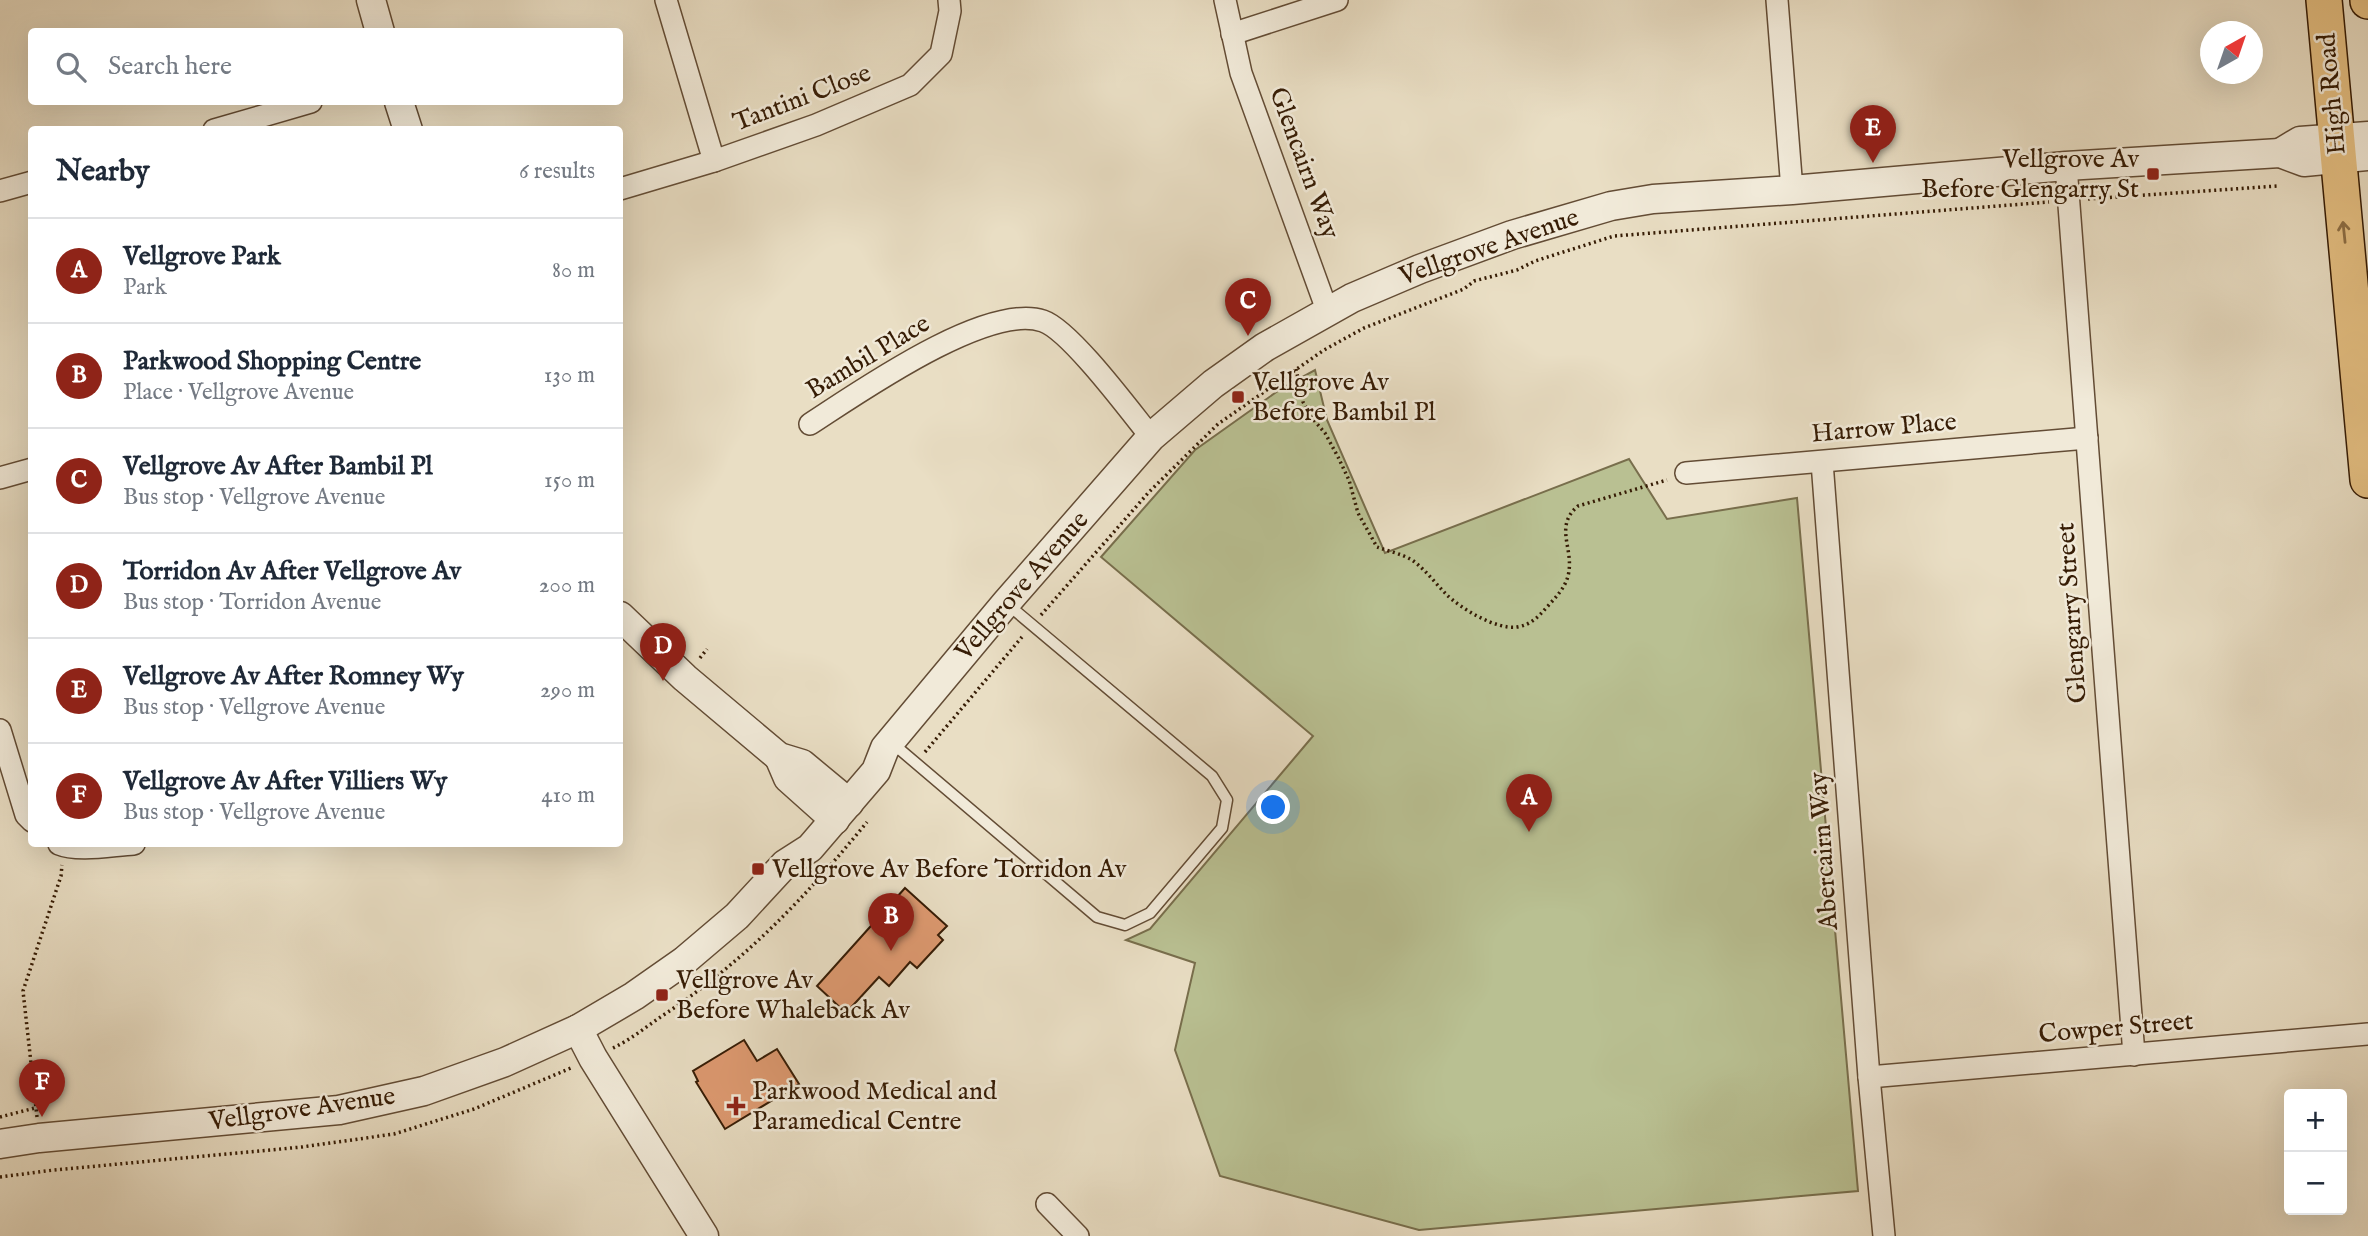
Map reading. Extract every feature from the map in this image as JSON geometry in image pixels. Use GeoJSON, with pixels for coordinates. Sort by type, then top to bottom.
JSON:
{"type":"FeatureCollection","features":[{"type":"Feature","properties":{"kind":"main road","name":"High Road"},"geometry":{"type":"LineString","coordinates":[[2324,0],[2352,148],[2368,480]]}},
{"type":"Feature","properties":{"kind":"street"},"geometry":{"type":"LineString","coordinates":[[371,0],[379,28]]}},
{"type":"Feature","properties":{"kind":"street"},"geometry":{"type":"LineString","coordinates":[[666,0],[714,162]]}},
{"type":"Feature","properties":{"kind":"street","name":"Tantini Close"},"geometry":{"type":"LineString","coordinates":[[623,188],[714,162],[816,125],[910,85],[941,54],[950,11],[949,0]]}},
{"type":"Feature","properties":{"kind":"street","name":"Glencairn Way"},"geometry":{"type":"LineString","coordinates":[[1225,0],[1241,73],[1327,310]]}},
{"type":"Feature","properties":{"kind":"street"},"geometry":{"type":"LineString","coordinates":[[1232,34],[1337,0]]}},
{"type":"Feature","properties":{"kind":"street"},"geometry":{"type":"LineString","coordinates":[[1777,0],[1792,190]]}},
{"type":"Feature","properties":{"kind":"street"},"geometry":{"type":"LineString","coordinates":[[228,126],[301,105]]}},
{"type":"Feature","properties":{"kind":"street"},"geometry":{"type":"LineString","coordinates":[[400,105],[407,126]]}},
{"type":"Feature","properties":{"kind":"street","name":"Vellgrove Avenue"},"geometry":{"type":"LineString","coordinates":[[0,1144],[339,1110],[424,1091],[505,1062],[578,1030],[634,996],[684,961],[737,916],[785,864],[810,848],[876,771],[888,745],[1006,603],[1151,437],[1213,384],[1265,348],[1327,310],[1420,269],[1500,239],[1611,206],[1653,199],[2066,166],[2280,153],[2304,162],[2352,148]]}},
{"type":"Feature","properties":{"kind":"street","name":"Glengarry Street"},"geometry":{"type":"LineString","coordinates":[[2066,166],[2134,1055]]}},
{"type":"Feature","properties":{"kind":"street"},"geometry":{"type":"LineString","coordinates":[[0,191],[28,183]]}},
{"type":"Feature","properties":{"kind":"street","name":"Bambil Place"},"geometry":{"type":"LineString","coordinates":[[810,424],[917,356],[951,340],[1016,317],[1044,321],[1068,337],[1151,437]]}},
{"type":"Feature","properties":{"kind":"street","name":"Harrow Place"},"geometry":{"type":"LineString","coordinates":[[1686,473],[2087,438]]}},
{"type":"Feature","properties":{"kind":"street","name":"Abercairn Way"},"geometry":{"type":"LineString","coordinates":[[1822,462],[1869,1077],[1884,1236]]}},
{"type":"Feature","properties":{"kind":"street"},"geometry":{"type":"LineString","coordinates":[[0,478],[28,470]]}},
{"type":"Feature","properties":{"kind":"street"},"geometry":{"type":"LineString","coordinates":[[623,625],[779,757],[788,778],[842,809]]}},
{"type":"Feature","properties":{"kind":"street"},"geometry":{"type":"LineString","coordinates":[[0,730],[28,817]]}},
{"type":"Feature","properties":{"kind":"street"},"geometry":{"type":"LineString","coordinates":[[578,1030],[704,1236]]}},
{"type":"Feature","properties":{"kind":"street","name":"Cowper Street"},"geometry":{"type":"LineString","coordinates":[[1869,1077],[2368,1034]]}},
{"type":"Feature","properties":{"kind":"street"},"geometry":{"type":"LineString","coordinates":[[1047,1203],[1077,1236]]}},
{"type":"Feature","properties":{"kind":"lane"},"geometry":{"type":"LineString","coordinates":[[888,745],[916,763],[1097,917],[1125,925],[1150,913],[1222,828],[1227,800],[1212,776],[1006,603]]}},
{"type":"Feature","properties":{"kind":"path"},"geometry":{"type":"LineString","coordinates":[[916,763],[1149,492],[1218,424],[1324,350],[1364,328],[1464,289],[1474,281],[1517,270],[1535,261],[1614,236],[2277,186]]}},
{"type":"Feature","properties":{"kind":"path"},"geometry":{"type":"LineString","coordinates":[[1296,369],[1303,402],[1338,457],[1349,480],[1358,513],[1377,547],[1410,558],[1448,596],[1490,623],[1508,628],[1525,626],[1537,618],[1561,591],[1568,578],[1570,560],[1565,522],[1578,506],[1686,473]]}},
{"type":"Feature","properties":{"kind":"path"},"geometry":{"type":"LineString","coordinates":[[0,1177],[302,1147],[394,1134],[474,1109],[593,1058],[618,1046],[690,998],[740,960],[784,917],[842,809]]}},
{"type":"Feature","properties":{"kind":"path"},"geometry":{"type":"LineString","coordinates":[[39,1138],[23,991],[61,876],[62,847]]}},
{"type":"Feature","properties":{"kind":"path"},"geometry":{"type":"LineString","coordinates":[[0,1117],[36,1108]]}},
{"type":"Feature","properties":{"kind":"green space"},"geometry":{"type":"Polygon","coordinates":[[[1315,370],[1327,420],[1385,553],[1629,459],[1667,519],[1797,498],[1858,1191],[1419,1230],[1220,1176],[1175,1050],[1195,963],[1126,940],[1150,929],[1313,736],[1101,557],[1195,450],[1282,388],[1315,370]]]}},
{"type":"Feature","properties":{"kind":"building"},"geometry":{"type":"Polygon","coordinates":[[[905,888],[947,926],[938,935],[943,940],[917,968],[910,962],[889,986],[879,977],[846,1013],[817,986],[905,888]]]}},
{"type":"Feature","properties":{"kind":"building","name":"Parkwood Medical and Paramedical Centre"},"geometry":{"type":"Polygon","coordinates":[[[744,1040],[757,1061],[777,1049],[799,1084],[725,1129],[696,1082],[698,1081],[693,1071],[744,1040]]]}},
{"type":"Feature","properties":{"kind":"place","name":"Vellgrove Av After Romney Wy"},"geometry":{"type":"Point","coordinates":[1873,163]}},
{"type":"Feature","properties":{"kind":"place","name":"Vellgrove Av Before Glengarry St"},"geometry":{"type":"Point","coordinates":[2153,174]}},
{"type":"Feature","properties":{"kind":"place","name":"Vellgrove Av After Bambil Pl"},"geometry":{"type":"Point","coordinates":[1248,336]}},
{"type":"Feature","properties":{"kind":"place","name":"Vellgrove Av Before Bambil Pl"},"geometry":{"type":"Point","coordinates":[1238,397]}},
{"type":"Feature","properties":{"kind":"place","name":"Torridon Av After Vellgrove Av"},"geometry":{"type":"Point","coordinates":[663,681]}},
{"type":"Feature","properties":{"kind":"place","name":"Vellgrove Park"},"geometry":{"type":"Point","coordinates":[1529,832]}},
{"type":"Feature","properties":{"kind":"place","name":"Vellgrove Av Before Torridon Av"},"geometry":{"type":"Point","coordinates":[758,869]}},
{"type":"Feature","properties":{"kind":"place","name":"Parkwood Shopping Centre"},"geometry":{"type":"Point","coordinates":[891,951]}},
{"type":"Feature","properties":{"kind":"place","name":"Vellgrove Av Before Whaleback Av"},"geometry":{"type":"Point","coordinates":[662,995]}},
{"type":"Feature","properties":{"kind":"place","name":"Parkwood Medical and Paramedical Centre"},"geometry":{"type":"Point","coordinates":[736,1106]}},
{"type":"Feature","properties":{"kind":"place","name":"Vellgrove Av After Villiers Wy"},"geometry":{"type":"Point","coordinates":[42,1117]}}]}
